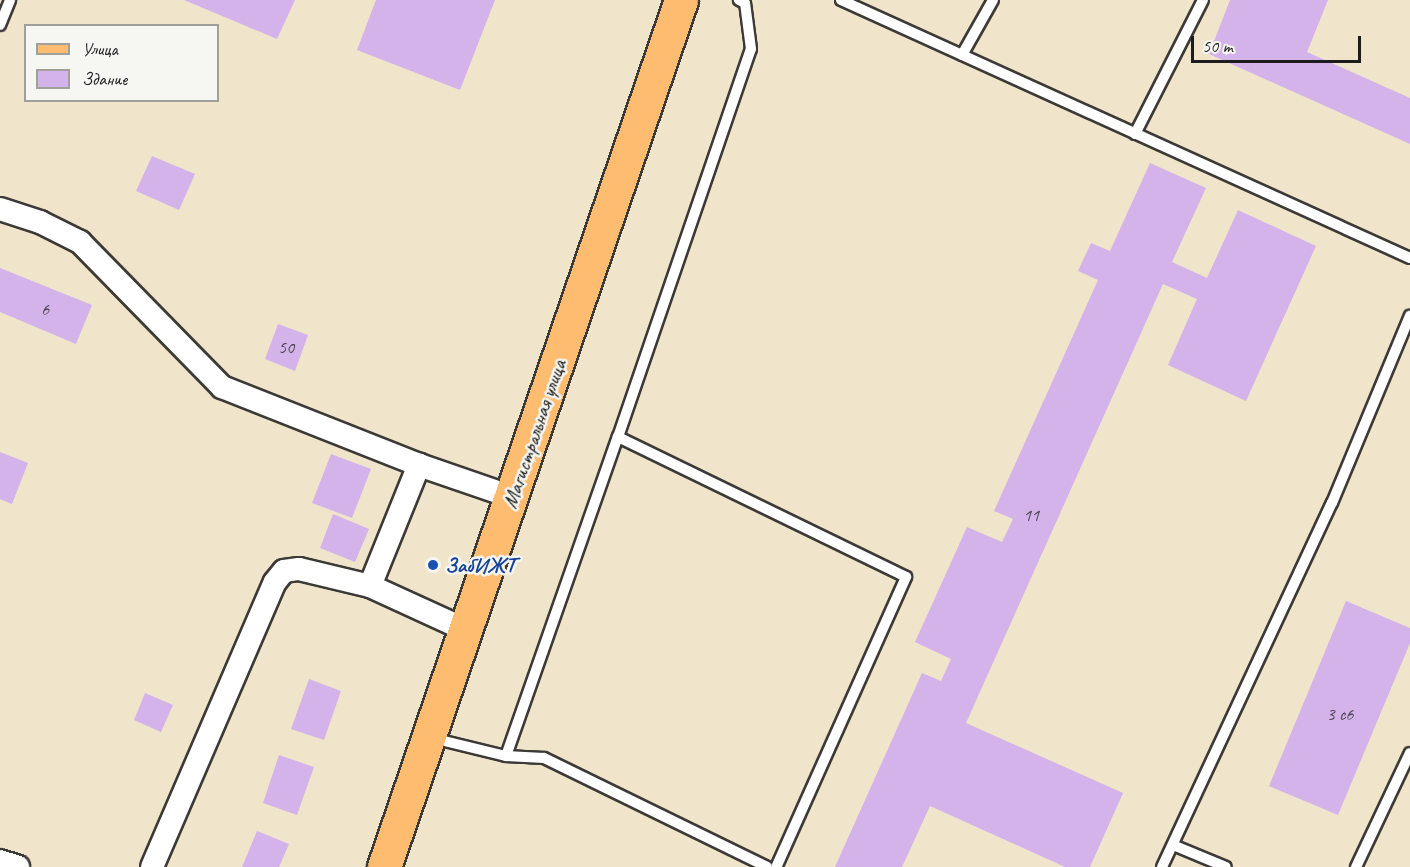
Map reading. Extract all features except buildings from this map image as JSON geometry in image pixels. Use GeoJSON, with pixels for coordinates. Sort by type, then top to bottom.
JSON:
{"type":"FeatureCollection","features":[{"type":"Feature","properties":{"kind":"main road","name":"Магистральная улица"},"geometry":{"type":"LineString","coordinates":[[384,867],[513,497],[681,0]]}},
{"type":"Feature","properties":{"kind":"street"},"geometry":{"type":"LineString","coordinates":[[0,209],[40,222],[81,242],[222,387],[419,465],[513,497]]}},
{"type":"Feature","properties":{"kind":"street"},"geometry":{"type":"LineString","coordinates":[[370,586],[419,465]]}},
{"type":"Feature","properties":{"kind":"street"},"geometry":{"type":"LineString","coordinates":[[152,867],[275,582],[284,571],[299,568],[370,586],[466,630]]}},
{"type":"Feature","properties":{"kind":"street"},"geometry":{"type":"LineString","coordinates":[[0,861],[18,867]]}},
{"type":"Feature","properties":{"kind":"lane"},"geometry":{"type":"LineString","coordinates":[[0,25],[10,0]]}},
{"type":"Feature","properties":{"kind":"lane"},"geometry":{"type":"LineString","coordinates":[[506,756],[751,49],[745,3],[739,0]]}},
{"type":"Feature","properties":{"kind":"lane"},"geometry":{"type":"LineString","coordinates":[[841,0],[1410,258]]}},
{"type":"Feature","properties":{"kind":"lane"},"geometry":{"type":"LineString","coordinates":[[962,55],[993,0]]}},
{"type":"Feature","properties":{"kind":"lane"},"geometry":{"type":"LineString","coordinates":[[1135,134],[1203,0]]}},
{"type":"Feature","properties":{"kind":"lane"},"geometry":{"type":"LineString","coordinates":[[1162,867],[1332,503],[1410,316]]}},
{"type":"Feature","properties":{"kind":"lane"},"geometry":{"type":"LineString","coordinates":[[618,437],[906,578],[776,867]]}},
{"type":"Feature","properties":{"kind":"lane"},"geometry":{"type":"LineString","coordinates":[[428,737],[506,756],[544,758],[767,867]]}},
{"type":"Feature","properties":{"kind":"lane"},"geometry":{"type":"LineString","coordinates":[[1356,867],[1410,753]]}},
{"type":"Feature","properties":{"kind":"lane"},"geometry":{"type":"LineString","coordinates":[[1173,844],[1226,867]]}},
{"type":"Feature","properties":{"kind":"place","name":"ЗабИЖТ"},"geometry":{"type":"Point","coordinates":[433,565]}}]}
